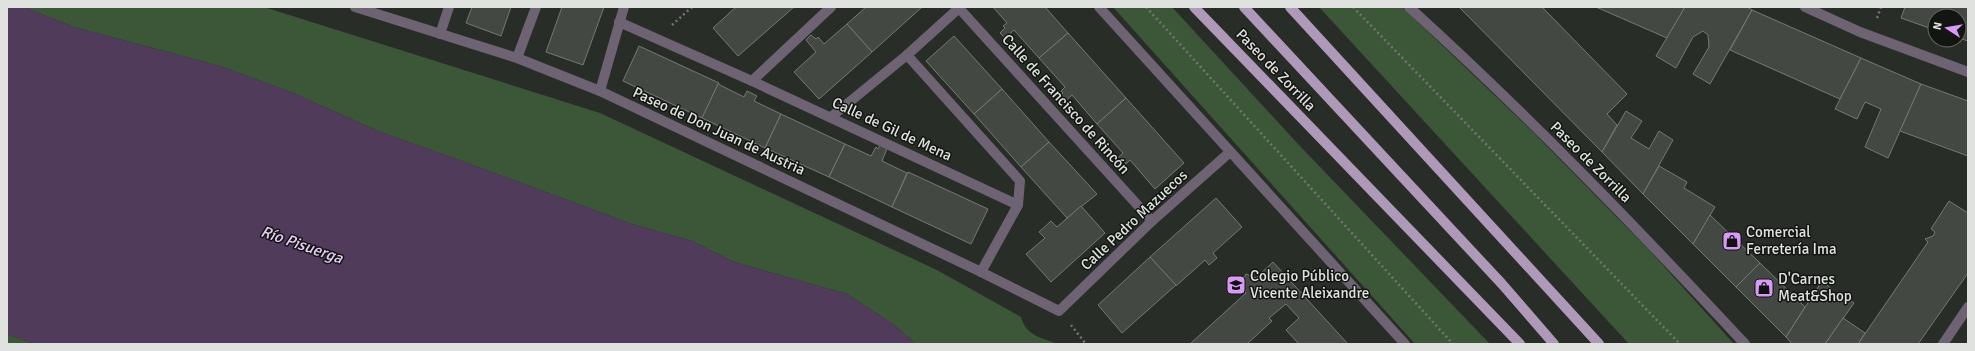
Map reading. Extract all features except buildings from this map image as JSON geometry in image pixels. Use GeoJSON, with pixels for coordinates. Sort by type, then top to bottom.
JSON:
{"type":"FeatureCollection","features":[{"type":"Feature","properties":{"kind":"main road","name":"Paseo de Zorrilla"},"geometry":{"type":"LineString","coordinates":[[1194,7],[1520,344]]}},
{"type":"Feature","properties":{"kind":"main road"},"geometry":{"type":"LineString","coordinates":[[1244,7],[1502,284],[1554,344]]}},
{"type":"Feature","properties":{"kind":"main road"},"geometry":{"type":"LineString","coordinates":[[1290,7],[1599,344]]}},
{"type":"Feature","properties":{"kind":"street","name":"Paseo de Don Juan de Austria"},"geometry":{"type":"LineString","coordinates":[[355,7],[517,58],[600,91],[981,272],[1059,311]]}},
{"type":"Feature","properties":{"kind":"street"},"geometry":{"type":"LineString","coordinates":[[440,34],[450,7]]}},
{"type":"Feature","properties":{"kind":"street"},"geometry":{"type":"LineString","coordinates":[[517,58],[536,7]]}},
{"type":"Feature","properties":{"kind":"street"},"geometry":{"type":"LineString","coordinates":[[600,91],[624,7]]}},
{"type":"Feature","properties":{"kind":"street"},"geometry":{"type":"LineString","coordinates":[[752,81],[831,7]]}},
{"type":"Feature","properties":{"kind":"street"},"geometry":{"type":"LineString","coordinates":[[831,117],[907,55],[959,7]]}},
{"type":"Feature","properties":{"kind":"street","name":"Calle de Francisco de Rincón"},"geometry":{"type":"LineString","coordinates":[[959,7],[1152,221]]}},
{"type":"Feature","properties":{"kind":"street"},"geometry":{"type":"LineString","coordinates":[[1099,7],[1405,344]]}},
{"type":"Feature","properties":{"kind":"street","name":"Paseo de Zorrilla"},"geometry":{"type":"LineString","coordinates":[[1409,7],[1484,75],[1657,250],[1746,344]]}},
{"type":"Feature","properties":{"kind":"street"},"geometry":{"type":"LineString","coordinates":[[1805,7],[1860,32],[1968,72]]}},
{"type":"Feature","properties":{"kind":"street","name":"Calle de Gil de Mena"},"geometry":{"type":"LineString","coordinates":[[619,22],[831,117],[1018,205]]}},
{"type":"Feature","properties":{"kind":"street"},"geometry":{"type":"LineString","coordinates":[[907,55],[1020,181],[1018,205],[981,272]]}},
{"type":"Feature","properties":{"kind":"street","name":"Calle Pedro Mazuecos"},"geometry":{"type":"LineString","coordinates":[[1059,311],[1152,221],[1230,152]]}},
{"type":"Feature","properties":{"kind":"street"},"geometry":{"type":"LineString","coordinates":[[1942,344],[1968,307]]}},
{"type":"Feature","properties":{"kind":"path"},"geometry":{"type":"LineString","coordinates":[[656,39],[692,7]]}},
{"type":"Feature","properties":{"kind":"path"},"geometry":{"type":"LineString","coordinates":[[1146,7],[1453,344]]}},
{"type":"Feature","properties":{"kind":"path"},"geometry":{"type":"LineString","coordinates":[[1353,7],[1680,344]]}},
{"type":"Feature","properties":{"kind":"path"},"geometry":{"type":"LineString","coordinates":[[1059,311],[1086,344]]}},
{"type":"Feature","properties":{"kind":"green space"},"geometry":{"type":"Polygon","coordinates":[[[24,7],[264,7],[600,113],[937,270],[1021,317],[1026,328],[1030,332],[1057,344],[916,344],[893,324],[847,294],[734,262],[692,241],[632,224],[378,131],[291,92],[220,66],[74,27],[24,7]]]}},
{"type":"Feature","properties":{"kind":"green space"},"geometry":{"type":"Polygon","coordinates":[[[1113,7],[1172,7],[1298,144],[1490,344],[1415,344],[1113,7]]]}},
{"type":"Feature","properties":{"kind":"green space"},"geometry":{"type":"Polygon","coordinates":[[[1319,7],[1402,7],[1529,128],[1651,252],[1734,344],[1629,344],[1319,7]]]}},
{"type":"Feature","properties":{"kind":"green space"},"geometry":{"type":"Polygon","coordinates":[[[7,334],[34,344],[7,344],[7,334]]]}},
{"type":"Feature","properties":{"kind":"water","name":"Río Pisuerga"},"geometry":{"type":"Polygon","coordinates":[[[7,7],[24,7],[74,27],[220,66],[291,92],[378,131],[632,224],[692,241],[734,262],[847,294],[893,324],[916,344],[34,344],[7,334],[7,7]]]}},
{"type":"Feature","properties":{"kind":"place","name":"Comercial Ferretería Ima"},"geometry":{"type":"Point","coordinates":[1732,241]}},
{"type":"Feature","properties":{"kind":"place","name":"Colegio Público Vicente Aleixandre"},"geometry":{"type":"Point","coordinates":[1236,285]}},
{"type":"Feature","properties":{"kind":"place","name":"D'Carnes Meat&Shop"},"geometry":{"type":"Point","coordinates":[1764,288]}}]}
